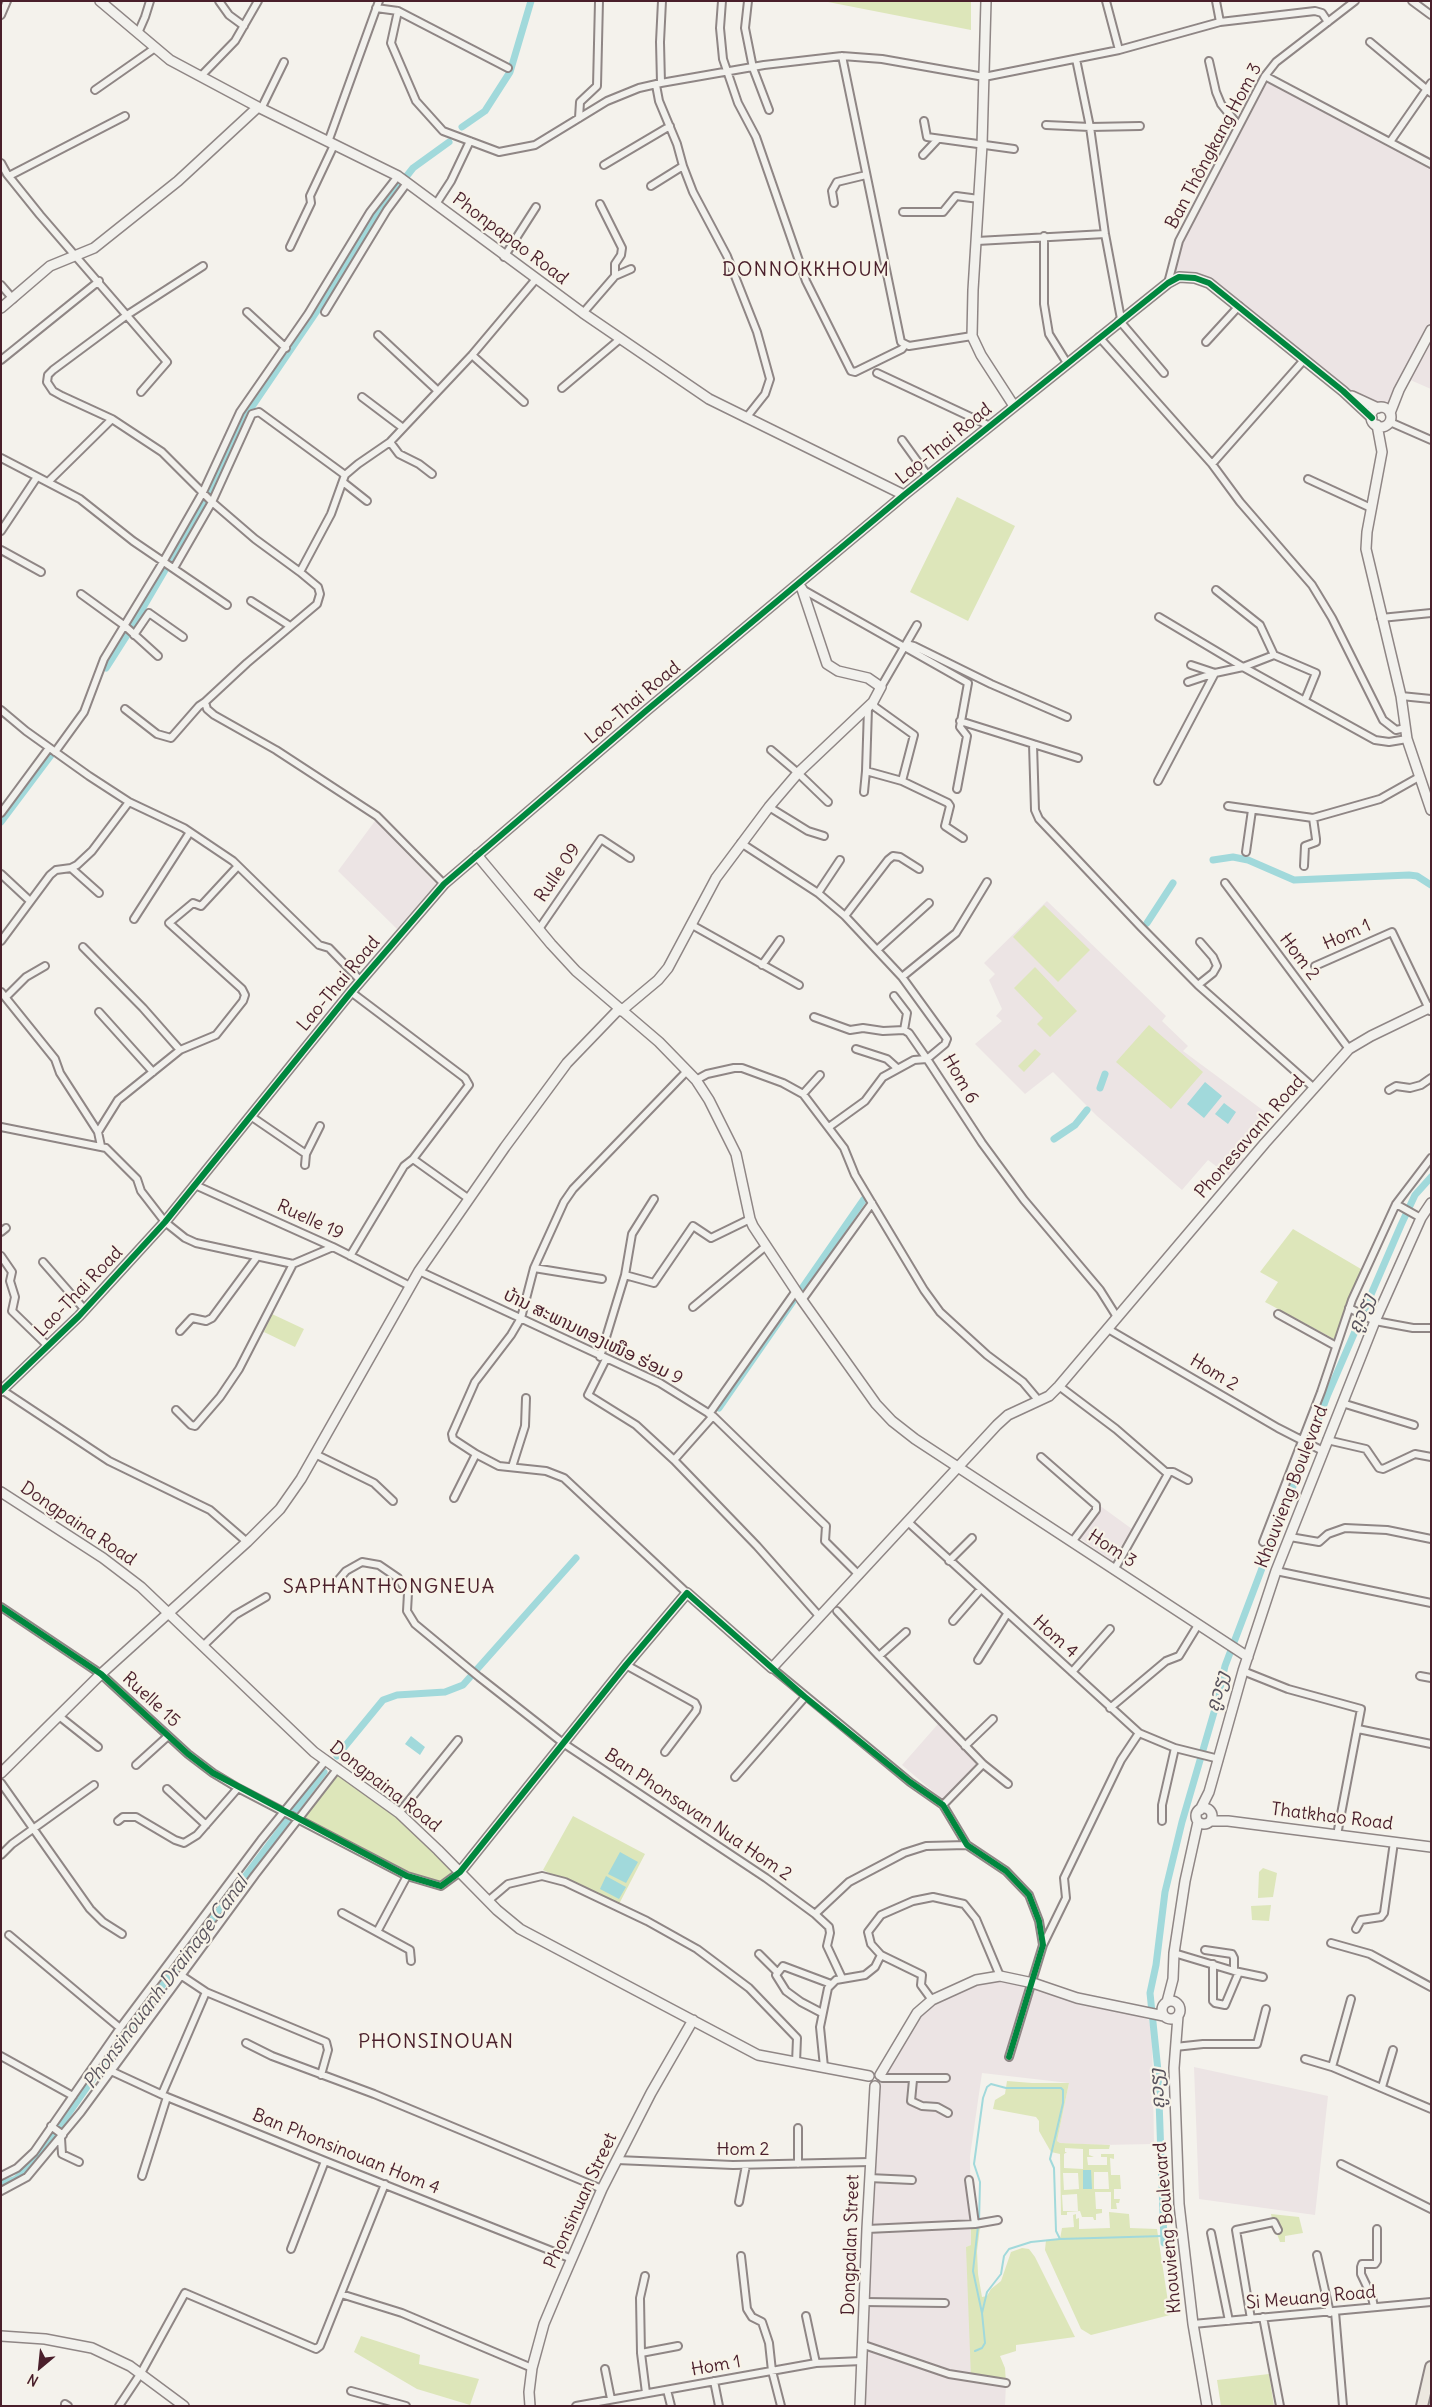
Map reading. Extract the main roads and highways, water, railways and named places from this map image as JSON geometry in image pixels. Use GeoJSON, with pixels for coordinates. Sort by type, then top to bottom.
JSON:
{"type":"FeatureCollection","features":[{"type":"Feature","properties":{"kind":"main road"},"geometry":{"type":"LineString","coordinates":[[1422,2406],[1427,2395],[1431,2367]]}},
{"type":"Feature","properties":{"kind":"water"},"geometry":{"type":"Polygon","coordinates":[[[1205,1082],[1222,1096],[1204,1118],[1187,1104],[1205,1082]]]}},
{"type":"Feature","properties":{"kind":"water"},"geometry":{"type":"Polygon","coordinates":[[[1224,1103],[1236,1112],[1228,1124],[1215,1114],[1224,1103]]]}},
{"type":"Feature","properties":{"kind":"water"},"geometry":{"type":"Polygon","coordinates":[[[411,1736],[425,1747],[420,1755],[405,1744],[411,1736]]]}},
{"type":"Feature","properties":{"kind":"water"},"geometry":{"type":"Polygon","coordinates":[[[620,1852],[638,1862],[626,1883],[608,1874],[620,1852]]]}},
{"type":"Feature","properties":{"kind":"water"},"geometry":{"type":"Polygon","coordinates":[[[606,1876],[626,1887],[619,1899],[600,1889],[606,1876]]]}},
{"type":"Feature","properties":{"kind":"water"},"geometry":{"type":"Polygon","coordinates":[[[1083,2170],[1091,2170],[1092,2189],[1083,2189],[1083,2170]]]}},
{"type":"Feature","properties":{"kind":"waterway"},"geometry":{"type":"LineString","coordinates":[[462,127],[485,111],[510,72],[531,1]]}},
{"type":"Feature","properties":{"kind":"waterway"},"geometry":{"type":"LineString","coordinates":[[209,495],[249,411],[325,299],[377,214],[413,168],[449,142]]}},
{"type":"Feature","properties":{"kind":"waterway"},"geometry":{"type":"LineString","coordinates":[[131,628],[205,502]]}},
{"type":"Feature","properties":{"kind":"waterway"},"geometry":{"type":"LineString","coordinates":[[106,668],[127,635]]}},
{"type":"Feature","properties":{"kind":"waterway"},"geometry":{"type":"LineString","coordinates":[[1,822],[52,754]]}},
{"type":"Feature","properties":{"kind":"waterway"},"geometry":{"type":"LineString","coordinates":[[1213,860],[1233,857],[1248,860],[1294,880],[1409,875],[1417,876],[1431,885]]}},
{"type":"Feature","properties":{"kind":"waterway"},"geometry":{"type":"LineString","coordinates":[[1147,923],[1173,883]]}},
{"type":"Feature","properties":{"kind":"waterway"},"geometry":{"type":"LineString","coordinates":[[1100,1088],[1105,1074]]}},
{"type":"Feature","properties":{"kind":"waterway"},"geometry":{"type":"LineString","coordinates":[[1054,1139],[1075,1125],[1087,1110]]}},
{"type":"Feature","properties":{"kind":"waterway","name":"ຄູວຽງ"},"geometry":{"type":"LineString","coordinates":[[1164,2243],[1158,2071],[1150,1993],[1156,1965],[1165,1892],[1182,1822],[1217,1702],[1225,1666],[1328,1394],[1415,1195],[1431,1177]]}},
{"type":"Feature","properties":{"kind":"waterway"},"geometry":{"type":"LineString","coordinates":[[719,1408],[864,1199]]}},
{"type":"Feature","properties":{"kind":"waterway","name":"Phonsinouanh Drainage Canal"},"geometry":{"type":"LineString","coordinates":[[337,1756],[383,1700],[397,1695],[445,1692],[463,1685],[576,1558]]}},
{"type":"Feature","properties":{"kind":"waterway","name":"Phonsinouanh Drainage Canal"},"geometry":{"type":"LineString","coordinates":[[1,2184],[16,2179],[39,2156],[103,2064],[324,1772]]}},
{"type":"Feature","properties":{"kind":"waterway"},"geometry":{"type":"LineString","coordinates":[[975,2351],[982,2348],[985,2343],[982,2313],[987,2292],[1001,2274],[1004,2256],[1009,2249],[1031,2242],[1060,2239],[1056,2231],[1054,2168],[1050,2159],[1063,2103],[1063,2090],[1061,2088],[1006,2088],[991,2084],[987,2087],[983,2098],[974,2164],[980,2182],[979,2222]]}},
{"type":"Feature","properties":{"kind":"waterway"},"geometry":{"type":"LineString","coordinates":[[978,2226],[973,2271],[982,2313]]}},
{"type":"Feature","properties":{"kind":"waterway"},"geometry":{"type":"LineString","coordinates":[[1060,2239],[1163,2236]]}},
{"type":"Feature","properties":{"kind":"district","name":"DONNOKKHOUM"},"geometry":{"type":"Point","coordinates":[806,270]}},
{"type":"Feature","properties":{"kind":"district","name":"SAPHANTHONGNEUA"},"geometry":{"type":"Point","coordinates":[389,1587]}},
{"type":"Feature","properties":{"kind":"district","name":"PHONSINOUAN"},"geometry":{"type":"Point","coordinates":[436,2042]}}]}
